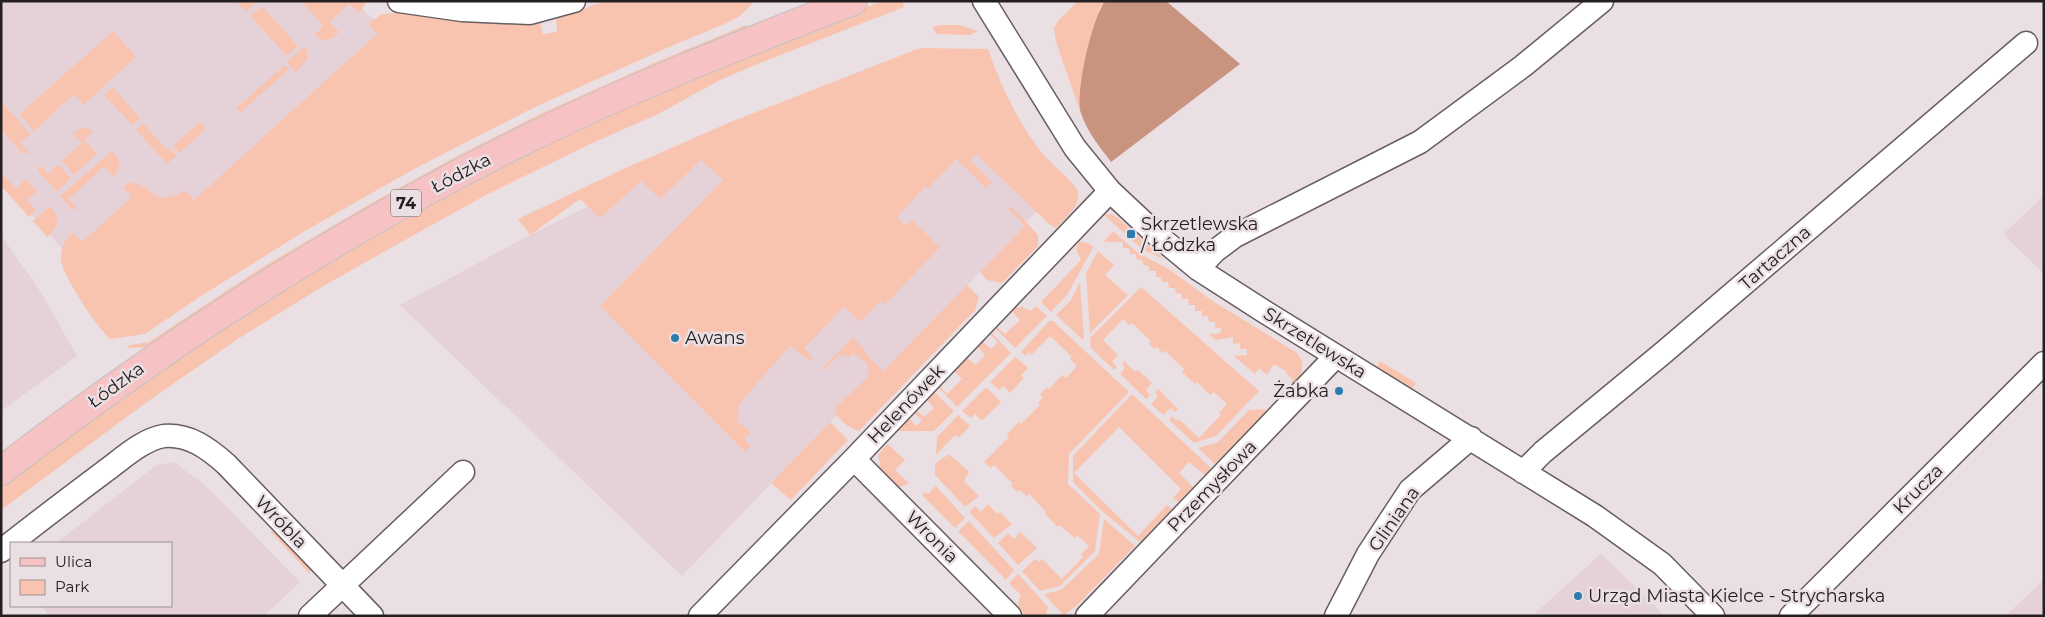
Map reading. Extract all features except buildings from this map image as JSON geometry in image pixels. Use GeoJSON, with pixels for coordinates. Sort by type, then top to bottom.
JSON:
{"type":"FeatureCollection","features":[{"type":"Feature","properties":{"kind":"main road","name":"Łódzka"},"geometry":{"type":"LineString","coordinates":[[1,471],[107,391],[184,337],[322,251],[425,192],[520,143],[624,94],[853,1]]}},
{"type":"Feature","properties":{"kind":"street"},"geometry":{"type":"LineString","coordinates":[[399,1],[462,10],[530,13],[574,1]]}},
{"type":"Feature","properties":{"kind":"street","name":"Skrzetlewska"},"geometry":{"type":"LineString","coordinates":[[984,1],[1075,148],[1110,191],[1157,235],[1198,269],[1595,516],[1662,564],[1713,616]]}},
{"type":"Feature","properties":{"kind":"street"},"geometry":{"type":"LineString","coordinates":[[1198,269],[1215,251],[1235,236],[1420,142],[1522,66],[1602,1]]}},
{"type":"Feature","properties":{"kind":"street","name":"Tartaczna"},"geometry":{"type":"LineString","coordinates":[[1523,472],[1538,456],[1663,354],[2026,43]]}},
{"type":"Feature","properties":{"kind":"street","name":"Helenówek"},"geometry":{"type":"LineString","coordinates":[[700,616],[854,459],[1110,191]]}},
{"type":"Feature","properties":{"kind":"street","name":"Przemysłowa"},"geometry":{"type":"LineString","coordinates":[[1087,616],[1336,356]]}},
{"type":"Feature","properties":{"kind":"street","name":"Krucza"},"geometry":{"type":"LineString","coordinates":[[1791,616],[2044,363]]}},
{"type":"Feature","properties":{"kind":"street","name":"Wróbla"},"geometry":{"type":"LineString","coordinates":[[12,542],[57,506],[144,444],[164,436],[183,438],[202,445],[226,464],[372,616]]}},
{"type":"Feature","properties":{"kind":"street","name":"Gliniana"},"geometry":{"type":"LineString","coordinates":[[1336,616],[1368,554],[1410,490],[1471,438]]}},
{"type":"Feature","properties":{"kind":"street","name":"Wronia"},"geometry":{"type":"LineString","coordinates":[[854,459],[1010,616]]}},
{"type":"Feature","properties":{"kind":"street"},"geometry":{"type":"LineString","coordinates":[[310,616],[463,472]]}},
{"type":"Feature","properties":{"kind":"shaded area"},"geometry":{"type":"Polygon","coordinates":[[[1,1],[365,1],[363,9],[367,14],[374,19],[380,16],[374,116],[72,259],[1,181],[1,1]]]}},
{"type":"Feature","properties":{"kind":"shaded area"},"geometry":{"type":"Polygon","coordinates":[[[1105,1],[1166,1],[1240,64],[1111,162],[1094,139],[1081,113],[1080,89],[1095,23],[1105,1]]]}},
{"type":"Feature","properties":{"kind":"shaded area","name":"Awans"},"geometry":{"type":"Polygon","coordinates":[[[949,92],[1062,186],[883,371],[881,370],[828,424],[682,576],[400,305],[530,235],[802,102],[949,92]]]}},
{"type":"Feature","properties":{"kind":"shaded area"},"geometry":{"type":"Polygon","coordinates":[[[2044,196],[2044,274],[2003,234],[2044,196]]]}},
{"type":"Feature","properties":{"kind":"shaded area"},"geometry":{"type":"Polygon","coordinates":[[[1,235],[42,294],[77,356],[1,411],[1,235]]]}},
{"type":"Feature","properties":{"kind":"shaded area"},"geometry":{"type":"Polygon","coordinates":[[[174,462],[207,487],[300,582],[264,616],[49,616],[42,607],[172,607],[172,542],[57,542],[157,465],[174,462]]]}},
{"type":"Feature","properties":{"kind":"shaded area"},"geometry":{"type":"Polygon","coordinates":[[[1601,554],[1665,616],[1532,616],[1601,554]]]}},
{"type":"Feature","properties":{"kind":"shaded area"},"geometry":{"type":"Polygon","coordinates":[[[2044,580],[2044,616],[2005,616],[2044,580]]]}},
{"type":"Feature","properties":{"kind":"green space"},"geometry":{"type":"Polygon","coordinates":[[[236,1],[257,1],[246,12],[236,1]]]}},
{"type":"Feature","properties":{"kind":"green space"},"geometry":{"type":"Polygon","coordinates":[[[301,1],[367,1],[359,13],[349,4],[330,22],[339,32],[334,37],[324,41],[314,35],[323,26],[301,1]]]}},
{"type":"Feature","properties":{"kind":"green space"},"geometry":{"type":"Polygon","coordinates":[[[605,1],[755,1],[740,16],[729,22],[533,108],[416,168],[305,231],[198,298],[145,334],[110,339],[89,313],[68,278],[61,260],[61,252],[65,241],[73,233],[82,242],[132,197],[123,187],[128,183],[136,184],[143,186],[154,194],[166,197],[174,196],[185,190],[194,200],[377,34],[368,24],[382,14],[415,12],[540,22],[543,34],[557,32],[556,19],[605,1]]]}},
{"type":"Feature","properties":{"kind":"green space"},"geometry":{"type":"Polygon","coordinates":[[[882,1],[902,1],[904,7],[720,80],[658,114],[588,145],[486,195],[325,285],[238,339],[147,402],[1,510],[1,486],[95,414],[301,276],[462,184],[604,115],[731,61],[882,1]]]}},
{"type":"Feature","properties":{"kind":"green space"},"geometry":{"type":"Polygon","coordinates":[[[1078,1],[1105,1],[1099,9],[1080,106],[1081,114],[1056,42],[1054,28],[1059,20],[1078,1]]]}},
{"type":"Feature","properties":{"kind":"green space"},"geometry":{"type":"Polygon","coordinates":[[[262,6],[298,46],[287,56],[250,16],[262,6]]]}},
{"type":"Feature","properties":{"kind":"green space"},"geometry":{"type":"Polygon","coordinates":[[[746,25],[747,27],[730,37],[150,347],[127,348],[130,345],[149,342],[261,268],[375,201],[463,153],[540,114],[654,63],[746,25]]]}},
{"type":"Feature","properties":{"kind":"green space"},"geometry":{"type":"Polygon","coordinates":[[[959,25],[978,31],[970,35],[937,34],[932,27],[959,25]]]}},
{"type":"Feature","properties":{"kind":"green space"},"geometry":{"type":"Polygon","coordinates":[[[113,31],[136,57],[83,105],[74,94],[34,131],[20,115],[21,113],[113,31]]]}},
{"type":"Feature","properties":{"kind":"green space"},"geometry":{"type":"Polygon","coordinates":[[[305,46],[308,54],[307,57],[296,72],[287,62],[305,46]]]}},
{"type":"Feature","properties":{"kind":"green space"},"geometry":{"type":"Polygon","coordinates":[[[920,48],[988,49],[1004,90],[1018,116],[1042,153],[1075,186],[1078,192],[1077,204],[1056,228],[1049,224],[976,154],[970,160],[992,182],[986,188],[956,159],[928,189],[925,187],[897,217],[906,226],[912,220],[940,247],[885,305],[880,301],[860,322],[844,307],[804,348],[813,357],[810,361],[790,346],[739,404],[737,421],[751,432],[744,439],[751,445],[745,452],[600,306],[723,180],[701,160],[660,199],[641,181],[600,218],[580,199],[530,235],[518,219],[619,171],[728,123],[920,48]]]}},
{"type":"Feature","properties":{"kind":"green space"},"geometry":{"type":"Polygon","coordinates":[[[285,65],[289,69],[240,113],[236,108],[285,65]]]}},
{"type":"Feature","properties":{"kind":"green space"},"geometry":{"type":"Polygon","coordinates":[[[113,87],[140,118],[132,125],[104,95],[113,87]]]}},
{"type":"Feature","properties":{"kind":"green space"},"geometry":{"type":"Polygon","coordinates":[[[1,101],[30,134],[20,143],[30,153],[22,153],[1,130],[1,101]]]}},
{"type":"Feature","properties":{"kind":"green space"},"geometry":{"type":"Polygon","coordinates":[[[200,122],[206,129],[179,153],[173,146],[200,122]]]}},
{"type":"Feature","properties":{"kind":"green space"},"geometry":{"type":"Polygon","coordinates":[[[143,123],[167,150],[170,148],[176,156],[167,164],[136,130],[143,123]]]}},
{"type":"Feature","properties":{"kind":"green space"},"geometry":{"type":"Polygon","coordinates":[[[84,127],[94,131],[84,140],[97,154],[74,175],[62,161],[82,143],[73,133],[84,127]]]}},
{"type":"Feature","properties":{"kind":"green space"},"geometry":{"type":"Polygon","coordinates":[[[112,151],[120,162],[114,177],[104,167],[69,199],[78,209],[72,209],[60,196],[112,151]]]}},
{"type":"Feature","properties":{"kind":"green space"},"geometry":{"type":"Polygon","coordinates":[[[39,164],[48,174],[58,164],[71,178],[57,192],[38,171],[39,164]]]}},
{"type":"Feature","properties":{"kind":"green space"},"geometry":{"type":"Polygon","coordinates":[[[1,172],[16,188],[26,179],[37,191],[27,200],[36,210],[29,217],[1,186],[1,172]]]}},
{"type":"Feature","properties":{"kind":"green space"},"geometry":{"type":"Polygon","coordinates":[[[50,206],[56,214],[57,222],[47,237],[33,221],[50,206]]]}},
{"type":"Feature","properties":{"kind":"green space"},"geometry":{"type":"Polygon","coordinates":[[[1011,206],[1038,235],[1038,246],[1002,283],[987,280],[980,272],[1025,226],[1008,209],[1011,206]]]}},
{"type":"Feature","properties":{"kind":"green space"},"geometry":{"type":"Polygon","coordinates":[[[1111,214],[1165,260],[1142,249],[1104,215],[1111,214]]]}},
{"type":"Feature","properties":{"kind":"green space"},"geometry":{"type":"Polygon","coordinates":[[[1113,231],[1138,253],[1169,269],[1211,300],[1297,353],[1302,361],[1302,369],[1293,384],[1291,382],[1293,379],[1286,371],[1274,364],[1267,375],[1259,368],[1255,374],[1234,356],[1247,355],[1247,349],[1240,349],[1240,343],[1233,344],[1233,337],[1215,340],[1209,334],[1221,333],[1221,328],[1215,328],[1215,322],[1209,322],[1208,316],[1202,316],[1202,311],[1195,311],[1195,305],[1189,305],[1188,299],[1182,299],[1182,294],[1176,293],[1175,288],[1169,288],[1168,282],[1162,282],[1161,277],[1156,277],[1156,271],[1149,271],[1149,266],[1143,265],[1142,260],[1136,259],[1136,254],[1130,254],[1129,248],[1123,248],[1123,242],[1104,242],[1113,231]]]}},
{"type":"Feature","properties":{"kind":"green space"},"geometry":{"type":"Polygon","coordinates":[[[1079,242],[1084,242],[1093,246],[1093,248],[1067,295],[1051,312],[1041,302],[1081,260],[1076,249],[1079,242]]]}},
{"type":"Feature","properties":{"kind":"green space"},"geometry":{"type":"Polygon","coordinates":[[[1098,251],[1114,265],[1105,275],[1128,295],[1090,333],[1086,273],[1098,251]]]}},
{"type":"Feature","properties":{"kind":"green space"},"geometry":{"type":"Polygon","coordinates":[[[1080,282],[1083,340],[1056,315],[1071,300],[1080,282]]]}},
{"type":"Feature","properties":{"kind":"green space"},"geometry":{"type":"Polygon","coordinates":[[[967,285],[979,297],[975,310],[859,431],[843,422],[836,414],[836,407],[869,376],[867,363],[853,353],[849,357],[840,355],[823,371],[822,369],[853,337],[866,351],[865,353],[883,371],[967,285]]]}},
{"type":"Feature","properties":{"kind":"green space"},"geometry":{"type":"Polygon","coordinates":[[[1141,287],[1259,391],[1216,436],[1194,443],[1169,420],[1172,416],[1177,421],[1179,419],[1199,438],[1221,415],[1219,413],[1227,404],[1214,392],[1210,395],[1197,382],[1195,384],[1182,372],[1184,369],[1165,351],[1162,353],[1157,347],[1154,349],[1149,344],[1151,341],[1132,323],[1129,325],[1123,319],[1103,340],[1118,355],[1112,362],[1117,367],[1114,370],[1091,348],[1090,338],[1141,287]]]}},
{"type":"Feature","properties":{"kind":"green space"},"geometry":{"type":"Polygon","coordinates":[[[1036,306],[1047,316],[1015,348],[994,327],[997,327],[1005,334],[1020,320],[1012,311],[1013,308],[1022,307],[1031,311],[1036,306]]]}},
{"type":"Feature","properties":{"kind":"green space"},"geometry":{"type":"Polygon","coordinates":[[[1049,321],[1053,321],[1129,392],[1069,454],[1068,484],[1100,514],[1095,551],[1060,586],[1040,591],[1022,571],[1035,559],[1039,562],[1042,559],[1062,579],[1083,557],[1081,555],[1089,546],[1077,535],[1074,538],[1060,525],[1058,527],[1029,494],[1026,496],[1020,490],[1018,492],[1011,486],[1013,484],[994,465],[991,468],[984,462],[1009,437],[1007,434],[1019,422],[1021,424],[1040,405],[1038,403],[1043,397],[1040,394],[1047,387],[1049,389],[1062,375],[1066,378],[1077,366],[1070,359],[1072,357],[1050,336],[1031,355],[1029,352],[1025,356],[1021,352],[1049,321]]]}},
{"type":"Feature","properties":{"kind":"green space"},"geometry":{"type":"Polygon","coordinates":[[[990,331],[1011,353],[957,407],[937,386],[940,386],[947,394],[962,379],[953,369],[966,357],[976,365],[985,355],[977,346],[981,340],[991,349],[998,342],[989,333],[990,331]]]}},
{"type":"Feature","properties":{"kind":"green space"},"geometry":{"type":"Polygon","coordinates":[[[1015,357],[1028,368],[1021,375],[1024,378],[1010,393],[1003,386],[999,390],[990,382],[1015,357]]]}},
{"type":"Feature","properties":{"kind":"green space"},"geometry":{"type":"Polygon","coordinates":[[[1124,361],[1135,372],[1138,370],[1152,383],[1146,390],[1150,395],[1146,399],[1120,374],[1125,368],[1122,364],[1124,361]]]}},
{"type":"Feature","properties":{"kind":"green space"},"geometry":{"type":"Polygon","coordinates":[[[1380,361],[1416,383],[1412,389],[1377,367],[1380,361]]]}},
{"type":"Feature","properties":{"kind":"green space"},"geometry":{"type":"Polygon","coordinates":[[[986,387],[1001,402],[982,421],[975,414],[971,418],[962,411],[986,387]]]}},
{"type":"Feature","properties":{"kind":"green space"},"geometry":{"type":"Polygon","coordinates":[[[1158,389],[1178,409],[1175,412],[1171,408],[1163,415],[1151,404],[1158,396],[1155,392],[1158,389]]]}},
{"type":"Feature","properties":{"kind":"green space"},"geometry":{"type":"Polygon","coordinates":[[[932,390],[954,411],[934,431],[897,431],[908,418],[917,426],[922,420],[913,412],[915,409],[924,417],[934,408],[926,399],[932,390]]]}},
{"type":"Feature","properties":{"kind":"green space"},"geometry":{"type":"Polygon","coordinates":[[[1132,394],[1211,468],[1205,475],[1189,462],[1179,473],[1193,487],[1178,502],[1173,498],[1181,489],[1119,427],[1074,473],[1138,536],[1167,505],[1172,509],[1140,542],[1104,513],[1073,482],[1073,456],[1132,394]]]}},
{"type":"Feature","properties":{"kind":"green space"},"geometry":{"type":"Polygon","coordinates":[[[1265,409],[1265,413],[1215,464],[1198,448],[1218,442],[1249,410],[1265,409]]]}},
{"type":"Feature","properties":{"kind":"green space"},"geometry":{"type":"Polygon","coordinates":[[[958,415],[970,426],[959,438],[955,435],[936,455],[937,437],[958,415]]]}},
{"type":"Feature","properties":{"kind":"green space"},"geometry":{"type":"Polygon","coordinates":[[[830,422],[848,440],[791,500],[771,483],[830,422]]]}},
{"type":"Feature","properties":{"kind":"green space"},"geometry":{"type":"Polygon","coordinates":[[[886,445],[889,445],[905,460],[895,470],[909,483],[898,488],[877,468],[880,465],[878,455],[886,445]]]}},
{"type":"Feature","properties":{"kind":"green space"},"geometry":{"type":"Polygon","coordinates":[[[949,454],[969,472],[964,481],[979,496],[965,507],[935,475],[935,464],[949,454]]]}},
{"type":"Feature","properties":{"kind":"green space"},"geometry":{"type":"Polygon","coordinates":[[[936,486],[965,518],[955,528],[922,495],[925,492],[928,494],[936,486]]]}},
{"type":"Feature","properties":{"kind":"green space"},"geometry":{"type":"Polygon","coordinates":[[[988,504],[997,514],[1000,512],[1012,524],[994,538],[969,512],[975,506],[981,512],[988,504]]]}},
{"type":"Feature","properties":{"kind":"green space"},"geometry":{"type":"Polygon","coordinates":[[[1104,519],[1135,546],[1064,616],[1044,594],[1061,590],[1099,554],[1104,519]]]}},
{"type":"Feature","properties":{"kind":"green space"},"geometry":{"type":"Polygon","coordinates":[[[969,521],[1014,570],[1006,580],[958,531],[969,521]]]}},
{"type":"Feature","properties":{"kind":"green space"},"geometry":{"type":"Polygon","coordinates":[[[270,531],[278,532],[313,568],[309,573],[270,531]]]}},
{"type":"Feature","properties":{"kind":"green space"},"geometry":{"type":"Polygon","coordinates":[[[1020,532],[1037,548],[1018,565],[998,543],[1008,533],[1014,539],[1020,532]]]}},
{"type":"Feature","properties":{"kind":"green space"},"geometry":{"type":"Polygon","coordinates":[[[1018,574],[1048,607],[1046,616],[1026,616],[1020,608],[1019,601],[1021,595],[1009,583],[1018,574]]]}},
{"type":"Feature","properties":{"kind":"place","name":"Skrzetlewska / Łódzka"},"geometry":{"type":"Point","coordinates":[1131,234]}},
{"type":"Feature","properties":{"kind":"place","name":"Awans"},"geometry":{"type":"Point","coordinates":[675,338]}},
{"type":"Feature","properties":{"kind":"place","name":"Żabka"},"geometry":{"type":"Point","coordinates":[1339,391]}},
{"type":"Feature","properties":{"kind":"place","name":"Urząd Miasta Kielce - Strycharska"},"geometry":{"type":"Point","coordinates":[1578,596]}}]}
